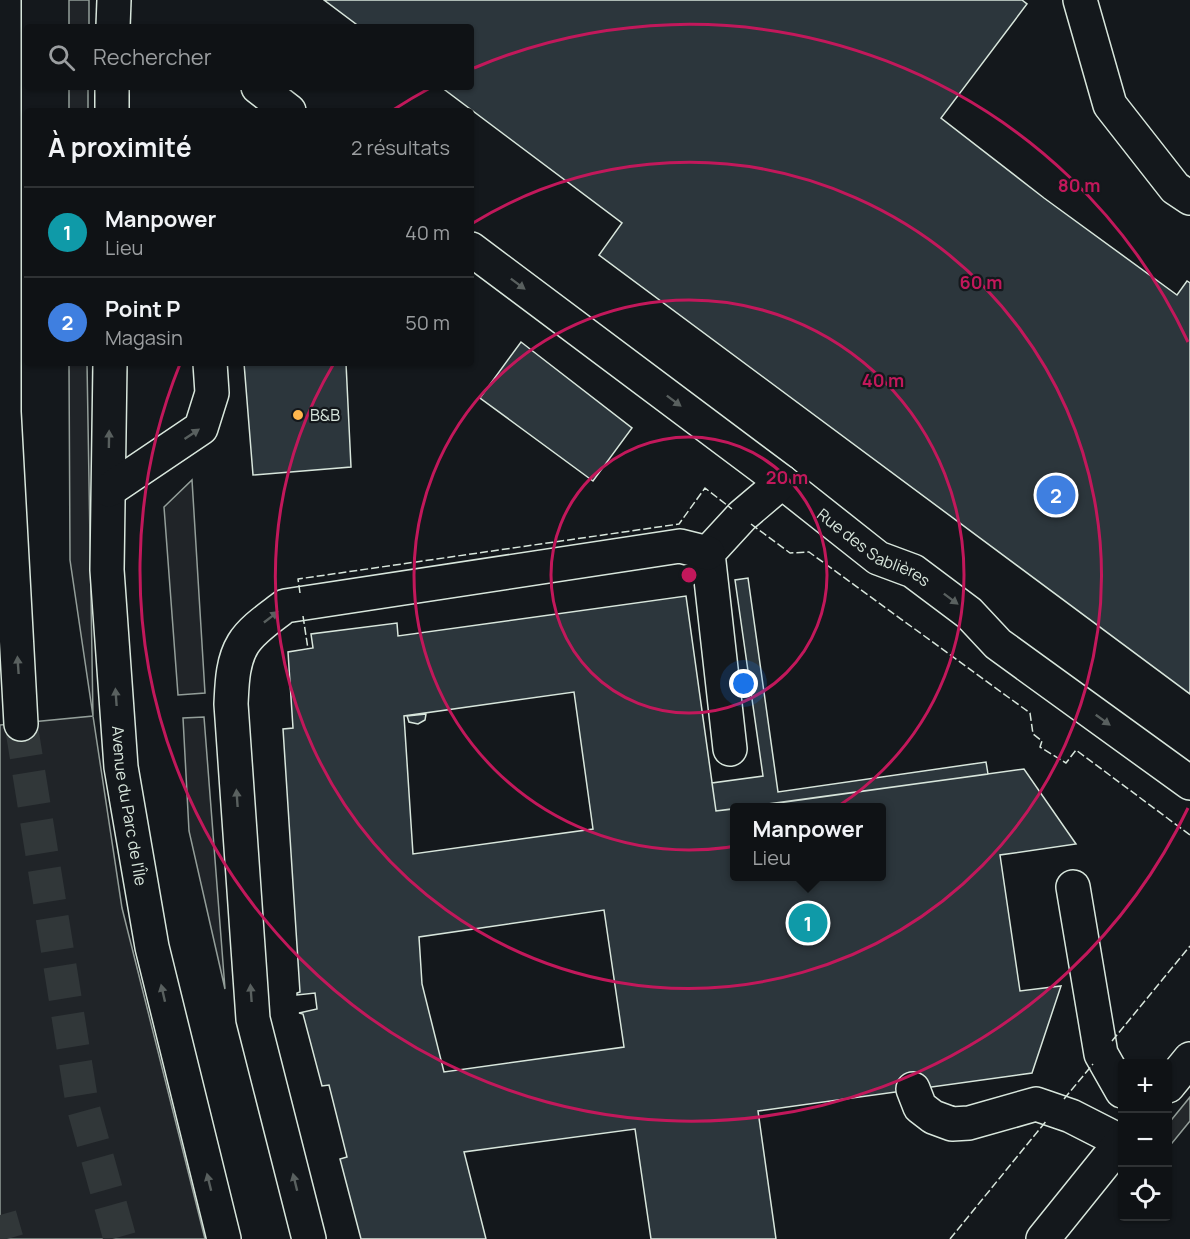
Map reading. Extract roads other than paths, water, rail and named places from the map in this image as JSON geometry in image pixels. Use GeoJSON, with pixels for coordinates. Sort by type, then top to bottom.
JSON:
{"type":"FeatureCollection","features":[{"type":"Feature","properties":{"kind":"main road"},"geometry":{"type":"LineString","coordinates":[[4,0],[4,412],[21,724]]}},
{"type":"Feature","properties":{"kind":"main road"},"geometry":{"type":"LineString","coordinates":[[113,24],[114,0]]}},
{"type":"Feature","properties":{"kind":"main road"},"geometry":{"type":"LineString","coordinates":[[1080,0],[1110,105],[1175,188],[1190,198]]}},
{"type":"Feature","properties":{"kind":"main road"},"geometry":{"type":"LineString","coordinates":[[262,90],[285,108]]}},
{"type":"Feature","properties":{"kind":"main road","name":"Rue des Sablières"},"geometry":{"type":"LineString","coordinates":[[474,251],[782,482],[878,558],[913,571],[969,613],[998,644],[1190,783]]}},
{"type":"Feature","properties":{"kind":"main road","name":"Avenue du Parc de l'Île"},"geometry":{"type":"LineString","coordinates":[[110,366],[107,570],[121,767],[152,947],[224,1239]]}},
{"type":"Feature","properties":{"kind":"main road"},"geometry":{"type":"LineString","coordinates":[[109,490],[201,428],[212,393],[210,366]]}},
{"type":"Feature","properties":{"kind":"main road"},"geometry":{"type":"LineString","coordinates":[[730,749],[708,553],[742,516],[782,482]]}},
{"type":"Feature","properties":{"kind":"main road"},"geometry":{"type":"LineString","coordinates":[[309,1239],[253,1019],[231,704],[233,671],[243,644],[262,623],[285,606],[680,546],[708,553]]}},
{"type":"Feature","properties":{"kind":"main road"},"geometry":{"type":"LineString","coordinates":[[1073,887],[1101,1054],[1118,1084]]}},
{"type":"Feature","properties":{"kind":"main road"},"geometry":{"type":"LineString","coordinates":[[1172,1080],[1190,1059]]}},
{"type":"Feature","properties":{"kind":"main road"},"geometry":{"type":"LineString","coordinates":[[913,1089],[920,1107],[933,1117],[952,1124],[969,1123],[1036,1104],[1071,1116],[1118,1139]]}},
{"type":"Feature","properties":{"kind":"main road"},"geometry":{"type":"LineString","coordinates":[[1043,1239],[1118,1146]]}},
{"type":"Feature","properties":{"kind":"tunnel"},"geometry":{"type":"LineString","coordinates":[[21,724],[82,1103],[120,1239]]}},
{"type":"Feature","properties":{"kind":"tunnel"},"geometry":{"type":"LineString","coordinates":[[0,1215],[7,1239]]}},
{"type":"Feature","properties":{"kind":"place","name":"B&B"},"geometry":{"type":"Point","coordinates":[298,415]}},
{"type":"Feature","properties":{"kind":"place","name":"Point P"},"geometry":{"type":"Point","coordinates":[1056,495]}},
{"type":"Feature","properties":{"kind":"place","name":"Manpower"},"geometry":{"type":"Point","coordinates":[808,923]}}]}
